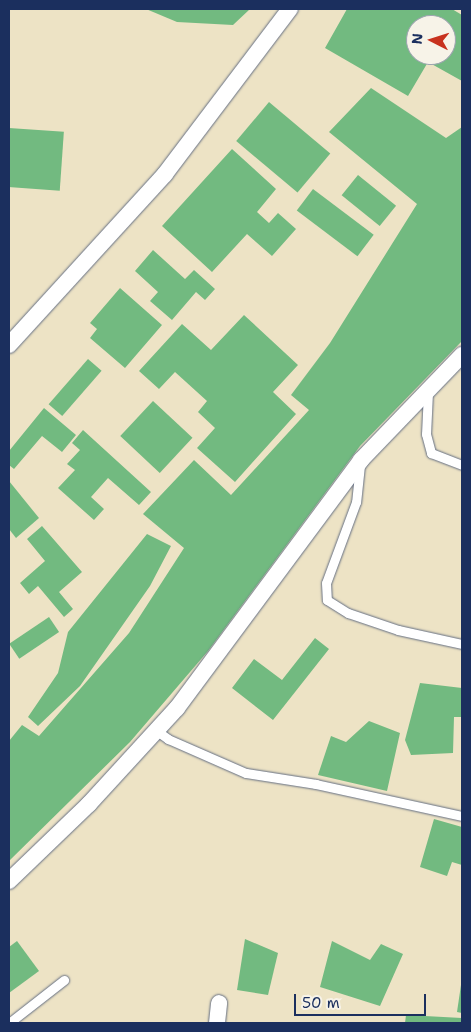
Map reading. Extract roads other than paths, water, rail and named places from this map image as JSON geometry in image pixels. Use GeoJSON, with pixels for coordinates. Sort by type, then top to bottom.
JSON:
{"type":"FeatureCollection","features":[{"type":"Feature","properties":{"kind":"street"},"geometry":{"type":"LineString","coordinates":[[9,345],[166,174],[290,9]]}},
{"type":"Feature","properties":{"kind":"street"},"geometry":{"type":"LineString","coordinates":[[9,881],[89,804],[177,708],[361,460],[462,355]]}},
{"type":"Feature","properties":{"kind":"street"},"geometry":{"type":"LineString","coordinates":[[217,1023],[219,1003]]}},
{"type":"Feature","properties":{"kind":"lane"},"geometry":{"type":"LineString","coordinates":[[428,390],[426,434],[431,452],[462,466]]}},
{"type":"Feature","properties":{"kind":"lane"},"geometry":{"type":"LineString","coordinates":[[361,460],[356,502],[326,584],[327,600],[348,613],[398,630],[462,644]]}},
{"type":"Feature","properties":{"kind":"lane"},"geometry":{"type":"LineString","coordinates":[[157,731],[168,739],[246,773],[316,784],[462,816]]}},
{"type":"Feature","properties":{"kind":"lane"},"geometry":{"type":"LineString","coordinates":[[9,1023],[64,980]]}}]}
